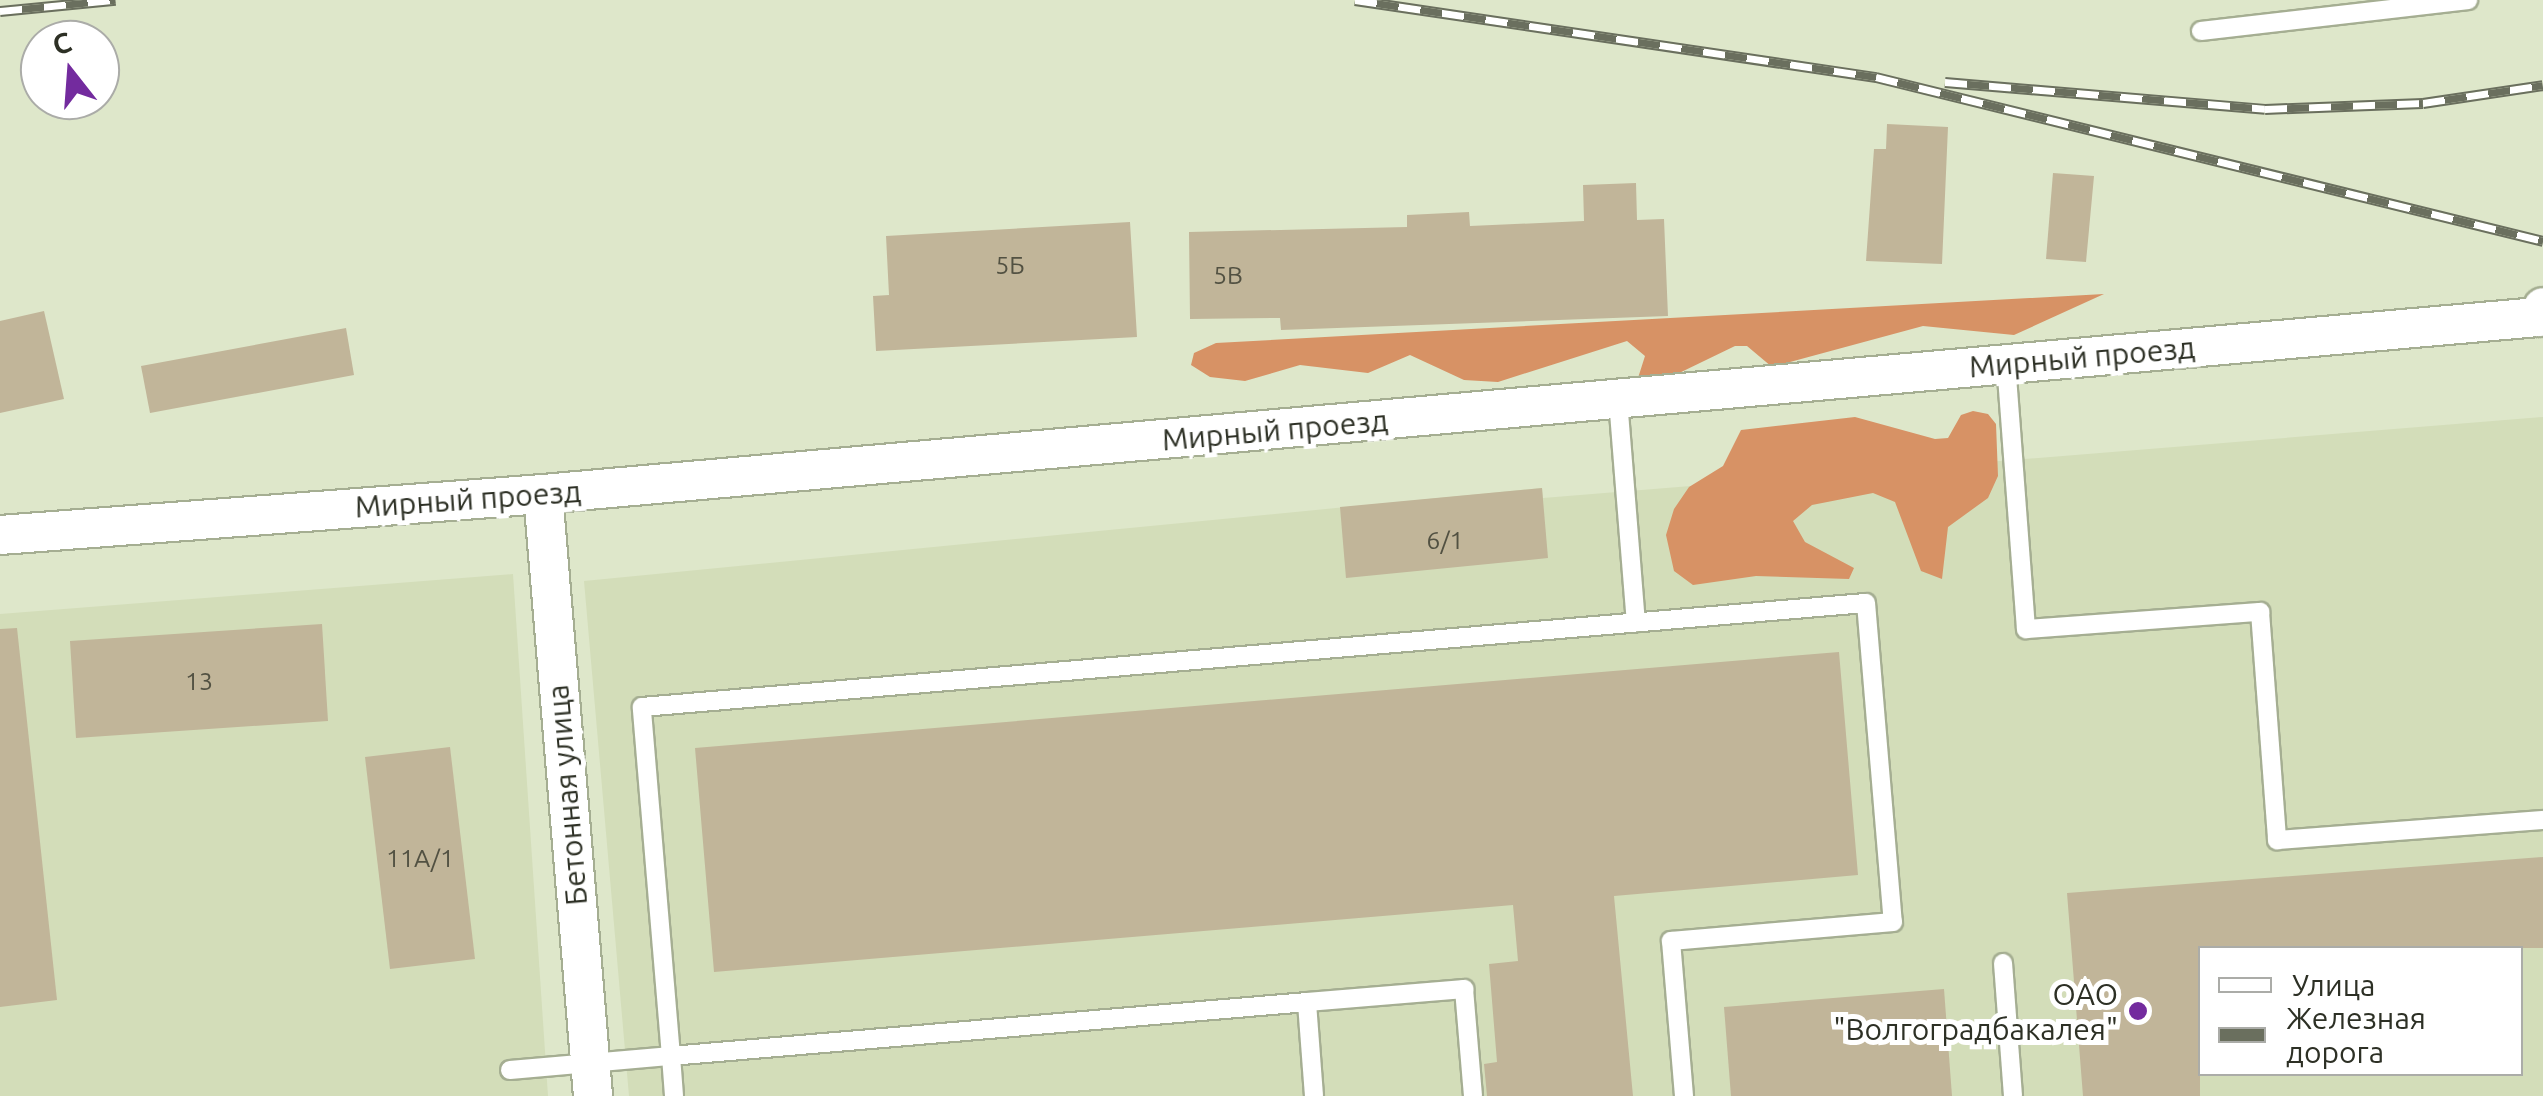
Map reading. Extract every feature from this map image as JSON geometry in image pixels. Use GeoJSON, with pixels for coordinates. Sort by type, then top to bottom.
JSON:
{"type":"FeatureCollection","features":[{"type":"Feature","properties":{"kind":"street","name":"Мирный проезд"},"geometry":{"type":"LineString","coordinates":[[0,535],[542,494],[1618,400],[2538,317],[2543,307]]}},
{"type":"Feature","properties":{"kind":"street","name":"Бетонная улица"},"geometry":{"type":"LineString","coordinates":[[542,494],[591,1080]]}},
{"type":"Feature","properties":{"kind":"lane"},"geometry":{"type":"LineString","coordinates":[[2202,31],[2468,0]]}},
{"type":"Feature","properties":{"kind":"lane"},"geometry":{"type":"LineString","coordinates":[[2006,363],[2026,629],[2260,612],[2277,840],[2543,820]]}},
{"type":"Feature","properties":{"kind":"lane"},"geometry":{"type":"LineString","coordinates":[[1618,400],[1636,622]]}},
{"type":"Feature","properties":{"kind":"lane"},"geometry":{"type":"LineString","coordinates":[[674,1096],[642,707],[1866,603],[1893,922],[1671,941],[1684,1096]]}},
{"type":"Feature","properties":{"kind":"lane"},"geometry":{"type":"LineString","coordinates":[[2002,964],[2014,1096]]}},
{"type":"Feature","properties":{"kind":"lane"},"geometry":{"type":"LineString","coordinates":[[510,1070],[591,1080],[671,1056],[1464,989],[1474,1096]]}},
{"type":"Feature","properties":{"kind":"lane"},"geometry":{"type":"LineString","coordinates":[[1307,1002],[1314,1096]]}},
{"type":"Feature","properties":{"kind":"shaded area"},"geometry":{"type":"Polygon","coordinates":[[[2104,294],[2014,335],[1923,326],[1772,367],[1747,346],[1735,346],[1673,376],[1638,378],[1645,356],[1627,341],[1498,382],[1464,380],[1410,355],[1368,373],[1300,365],[1245,381],[1210,377],[1191,365],[1194,353],[1216,343],[2104,294]]]}},
{"type":"Feature","properties":{"kind":"shaded area"},"geometry":{"type":"Polygon","coordinates":[[[1973,411],[1988,414],[1996,424],[1998,476],[1988,498],[1948,527],[1942,579],[1921,571],[1895,502],[1873,493],[1812,505],[1793,521],[1805,542],[1854,568],[1849,579],[1756,576],[1693,585],[1674,571],[1666,535],[1674,509],[1689,487],[1723,466],[1741,430],[1855,417],[1935,439],[1948,438],[1961,415],[1973,411]]]}},
{"type":"Feature","properties":{"kind":"shaded area"},"geometry":{"type":"Polygon","coordinates":[[[2543,417],[2543,1096],[629,1096],[584,581],[1542,488],[1543,498],[2543,417]]]}},
{"type":"Feature","properties":{"kind":"shaded area"},"geometry":{"type":"Polygon","coordinates":[[[513,574],[548,1096],[0,1096],[0,614],[513,574]]]}},
{"type":"Feature","properties":{"kind":"building"},"geometry":{"type":"Polygon","coordinates":[[[1887,124],[1948,127],[1942,264],[1866,261],[1874,149],[1886,149],[1887,124]]]}},
{"type":"Feature","properties":{"kind":"building"},"geometry":{"type":"Polygon","coordinates":[[[2053,173],[2094,176],[2086,262],[2046,259],[2053,173]]]}},
{"type":"Feature","properties":{"kind":"building"},"geometry":{"type":"Polygon","coordinates":[[[1636,183],[1637,220],[1664,219],[1668,316],[1281,330],[1280,318],[1190,319],[1189,232],[1407,227],[1407,215],[1469,212],[1470,226],[1584,221],[1583,185],[1636,183]]]}},
{"type":"Feature","properties":{"kind":"building"},"geometry":{"type":"Polygon","coordinates":[[[1130,222],[1137,337],[876,351],[873,296],[889,295],[886,236],[1130,222]]]}},
{"type":"Feature","properties":{"kind":"building"},"geometry":{"type":"Polygon","coordinates":[[[44,311],[64,399],[0,413],[0,321],[44,311]]]}},
{"type":"Feature","properties":{"kind":"building"},"geometry":{"type":"Polygon","coordinates":[[[346,328],[354,375],[150,413],[141,366],[346,328]]]}},
{"type":"Feature","properties":{"kind":"building"},"geometry":{"type":"Polygon","coordinates":[[[1542,488],[1548,558],[1346,578],[1340,507],[1542,488]]]}},
{"type":"Feature","properties":{"kind":"building"},"geometry":{"type":"Polygon","coordinates":[[[322,624],[328,721],[76,738],[70,641],[322,624]]]}},
{"type":"Feature","properties":{"kind":"building"},"geometry":{"type":"Polygon","coordinates":[[[17,628],[57,1000],[0,1007],[0,629],[17,628]]]}},
{"type":"Feature","properties":{"kind":"building"},"geometry":{"type":"Polygon","coordinates":[[[1839,652],[1858,875],[1614,896],[1633,1096],[1487,1096],[1484,1064],[1497,1062],[1489,964],[1518,961],[1513,905],[714,972],[695,748],[1839,652]]]}},
{"type":"Feature","properties":{"kind":"building"},"geometry":{"type":"Polygon","coordinates":[[[450,747],[475,959],[390,969],[365,757],[450,747]]]}},
{"type":"Feature","properties":{"kind":"building","name":"ОАО \"Волгоградбакалея\""},"geometry":{"type":"Polygon","coordinates":[[[2543,857],[2543,948],[2198,946],[2200,1096],[2083,1096],[2067,893],[2543,857]]]}},
{"type":"Feature","properties":{"kind":"building"},"geometry":{"type":"Polygon","coordinates":[[[1944,989],[1952,1096],[1731,1096],[1724,1007],[1944,989]]]}},
{"type":"Feature","properties":{"kind":"railway"},"geometry":{"type":"LineString","coordinates":[[0,11],[115,0]]}},
{"type":"Feature","properties":{"kind":"railway"},"geometry":{"type":"LineString","coordinates":[[1355,0],[1876,77],[2543,241]]}},
{"type":"Feature","properties":{"kind":"railway"},"geometry":{"type":"LineString","coordinates":[[1945,82],[2265,109],[2423,103],[2543,85]]}},
{"type":"Feature","properties":{"kind":"place","name":"ОАО \"Волгоградбакалея\""},"geometry":{"type":"Point","coordinates":[2138,1011]}}]}
